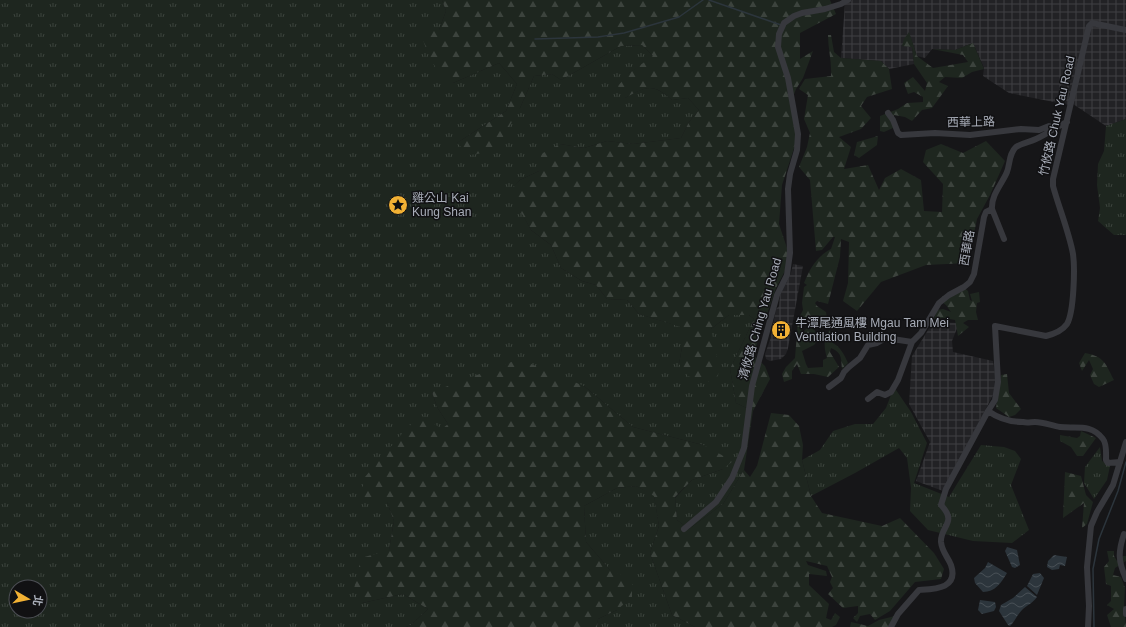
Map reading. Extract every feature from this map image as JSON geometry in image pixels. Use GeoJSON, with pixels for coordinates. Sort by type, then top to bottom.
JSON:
{"type":"FeatureCollection","features":[{"type":"Feature","properties":{"kind":"street","name":"清攸路 Ching Yau Road"},"geometry":{"type":"LineString","coordinates":[[684,529],[716,502],[732,478],[744,448],[752,386],[777,295],[787,275],[790,253],[788,194],[789,179],[797,150],[798,134],[788,78],[778,47],[779,34],[784,23],[794,16],[825,9],[848,0]]}},
{"type":"Feature","properties":{"kind":"street","name":"竹攸路 Chuk Yau Road"},"geometry":{"type":"LineString","coordinates":[[988,411],[995,400],[998,388],[995,326],[1046,336],[1060,331],[1066,326],[1069,319],[1071,311],[1074,261],[1053,186],[1053,179],[1088,26],[1092,23],[1126,30]]}},
{"type":"Feature","properties":{"kind":"street","name":"西華上路"},"geometry":{"type":"LineString","coordinates":[[888,113],[893,120],[898,133],[901,135],[935,133],[970,135],[1021,129],[1038,130],[1049,126],[1055,128],[1067,122]]}},
{"type":"Feature","properties":{"kind":"street","name":"西華路"},"geometry":{"type":"LineString","coordinates":[[868,399],[877,392],[885,395],[890,392],[898,380],[912,342],[921,333],[939,303],[970,282],[974,274],[984,217],[986,212],[992,209],[992,204],[1006,174],[1013,151],[1017,147],[1035,140],[1055,128]]}},
{"type":"Feature","properties":{"kind":"street"},"geometry":{"type":"LineString","coordinates":[[992,209],[1004,239]]}},
{"type":"Feature","properties":{"kind":"street"},"geometry":{"type":"LineString","coordinates":[[829,387],[841,378],[844,372],[860,358],[868,345],[877,343],[886,338],[912,342]]}},
{"type":"Feature","properties":{"kind":"street"},"geometry":{"type":"LineString","coordinates":[[891,627],[898,614],[919,590],[939,589],[949,582],[952,574],[951,565],[942,550],[941,540],[949,521],[947,511],[942,505],[946,490],[988,411],[1007,420],[1035,422],[1061,427],[1080,427],[1090,430],[1104,440],[1106,460],[1108,463],[1120,462]]}},
{"type":"Feature","properties":{"kind":"street"},"geometry":{"type":"LineString","coordinates":[[1088,627],[1089,606],[1087,567],[1091,526],[1113,485],[1126,442]]}},
{"type":"Feature","properties":{"kind":"street"},"geometry":{"type":"LineString","coordinates":[[1124,534],[1119,550],[1121,568],[1126,579]]}},
{"type":"Feature","properties":{"kind":"shaded area"},"geometry":{"type":"Polygon","coordinates":[[[852,0],[1126,0],[1126,28],[1092,21],[1069,105],[1009,93],[983,76],[984,68],[973,43],[955,50],[932,49],[925,58],[917,56],[909,33],[902,46],[912,47],[914,64],[889,69],[881,61],[841,58],[845,3],[852,0]]]}},
{"type":"Feature","properties":{"kind":"shaded area"},"geometry":{"type":"Polygon","coordinates":[[[1091,25],[1126,31],[1126,119],[1106,126],[1073,104],[1091,25]]]}},
{"type":"Feature","properties":{"kind":"shaded area","name":"牛潭尾通風樓 Mgau Tam Mei Ventilation Building"},"geometry":{"type":"Polygon","coordinates":[[[793,264],[803,266],[788,348],[786,354],[781,359],[770,361],[766,359],[765,354],[770,340],[776,309],[779,306],[780,295],[791,273],[793,264]]]}},
{"type":"Feature","properties":{"kind":"shaded area"},"geometry":{"type":"Polygon","coordinates":[[[933,322],[959,323],[952,341],[953,352],[993,361],[996,380],[994,393],[943,491],[916,481],[930,442],[909,404],[912,356],[933,322]]]}},
{"type":"Feature","properties":{"kind":"green space"},"geometry":{"type":"Polygon","coordinates":[[[0,0],[442,0],[446,11],[439,30],[420,30],[453,83],[499,63],[517,84],[506,111],[457,143],[520,108],[534,76],[552,74],[561,80],[621,46],[642,45],[654,57],[629,73],[625,98],[649,88],[659,91],[672,100],[688,98],[699,110],[689,122],[681,138],[633,144],[607,141],[584,148],[560,144],[539,171],[520,180],[510,191],[531,230],[551,245],[561,268],[582,281],[596,285],[607,299],[627,300],[639,314],[682,327],[682,347],[679,364],[711,329],[729,315],[749,315],[754,319],[730,369],[736,403],[753,411],[744,470],[723,504],[689,529],[677,520],[675,498],[692,480],[723,469],[703,445],[633,427],[584,386],[432,392],[437,407],[448,424],[387,502],[394,521],[389,550],[362,603],[403,594],[428,609],[411,625],[406,627],[0,627],[0,0]]]}},
{"type":"Feature","properties":{"kind":"green space"},"geometry":{"type":"Polygon","coordinates":[[[442,0],[830,0],[836,14],[800,33],[800,59],[813,51],[803,78],[796,89],[790,105],[798,136],[782,185],[779,224],[788,251],[787,267],[776,288],[753,355],[765,366],[770,379],[753,411],[736,403],[730,369],[754,319],[749,315],[729,315],[711,329],[719,366],[718,376],[706,383],[688,376],[679,364],[682,347],[681,327],[639,314],[627,300],[607,299],[596,285],[582,281],[561,268],[551,245],[531,230],[509,191],[520,180],[539,171],[541,154],[560,144],[584,148],[607,141],[633,144],[681,138],[689,122],[699,110],[688,98],[672,100],[659,91],[650,88],[639,91],[625,98],[618,86],[629,73],[653,56],[642,45],[621,46],[561,80],[552,74],[534,76],[520,108],[495,151],[470,155],[457,143],[506,111],[517,84],[499,63],[453,83],[442,80],[427,51],[419,29],[439,30],[446,11],[442,0]]]}},
{"type":"Feature","properties":{"kind":"green space"},"geometry":{"type":"Polygon","coordinates":[[[909,32],[917,56],[933,68],[968,62],[963,55],[932,49],[955,50],[973,43],[984,69],[972,72],[962,78],[945,77],[939,82],[948,86],[932,108],[922,110],[912,121],[905,117],[894,115],[893,128],[884,132],[880,131],[880,116],[898,109],[907,103],[923,102],[923,97],[914,92],[908,94],[904,83],[913,77],[925,91],[927,83],[914,64],[912,47],[902,46],[904,39],[909,32]]]}},
{"type":"Feature","properties":{"kind":"green space"},"geometry":{"type":"Polygon","coordinates":[[[828,35],[831,35],[834,52],[841,58],[881,61],[889,69],[892,89],[867,97],[861,106],[871,118],[861,129],[839,137],[851,147],[844,169],[868,165],[879,190],[885,178],[901,169],[921,180],[924,211],[942,212],[943,184],[923,162],[926,150],[941,144],[963,153],[986,141],[1005,161],[990,195],[977,219],[968,263],[926,265],[881,282],[857,311],[843,301],[848,283],[849,242],[841,239],[840,257],[828,304],[817,301],[815,303],[826,312],[827,319],[813,321],[806,319],[802,327],[803,332],[807,328],[814,329],[819,339],[814,345],[802,351],[808,368],[823,367],[823,360],[827,358],[825,351],[825,340],[830,330],[831,342],[839,348],[848,363],[842,369],[839,354],[831,348],[830,352],[839,367],[828,377],[814,374],[801,374],[797,364],[792,371],[792,379],[784,382],[782,374],[786,367],[795,358],[798,320],[803,310],[802,303],[804,287],[807,285],[804,283],[814,264],[821,256],[831,249],[835,237],[833,237],[822,250],[816,251],[810,180],[799,167],[807,147],[810,133],[804,119],[808,95],[799,89],[805,79],[831,76],[828,35]]]}},
{"type":"Feature","properties":{"kind":"green space"},"geometry":{"type":"Polygon","coordinates":[[[1126,119],[1126,235],[1114,235],[1098,221],[1100,208],[1097,185],[1098,164],[1104,151],[1106,126],[1126,119]]]}},
{"type":"Feature","properties":{"kind":"green space"},"geometry":{"type":"Polygon","coordinates":[[[878,136],[877,145],[859,158],[854,155],[857,142],[878,136]]]}},
{"type":"Feature","properties":{"kind":"green space"},"geometry":{"type":"Polygon","coordinates":[[[961,285],[968,291],[970,300],[972,301],[970,294],[979,292],[980,302],[977,303],[976,312],[978,320],[968,320],[963,323],[969,327],[958,336],[955,320],[945,318],[934,319],[937,310],[943,309],[951,312],[946,305],[939,300],[961,285]]]}},
{"type":"Feature","properties":{"kind":"green space"},"geometry":{"type":"Polygon","coordinates":[[[1085,353],[1101,359],[1114,380],[1099,387],[1094,384],[1090,375],[1093,369],[1089,360],[1082,371],[1079,363],[1085,353]]]}},
{"type":"Feature","properties":{"kind":"green space"},"geometry":{"type":"Polygon","coordinates":[[[519,359],[584,386],[633,427],[703,445],[733,461],[723,469],[692,480],[675,497],[677,520],[689,529],[723,504],[744,470],[750,477],[757,466],[771,413],[789,415],[799,426],[803,445],[802,460],[811,496],[822,513],[882,526],[900,518],[934,553],[944,569],[941,579],[915,582],[890,611],[875,620],[870,614],[860,616],[857,622],[853,618],[858,613],[858,606],[843,608],[828,594],[833,588],[830,582],[832,577],[827,566],[806,561],[808,565],[826,571],[827,576],[809,574],[809,585],[829,604],[826,618],[831,620],[835,613],[840,617],[836,625],[832,627],[695,627],[672,615],[650,553],[659,526],[654,496],[636,486],[617,488],[584,506],[586,542],[610,570],[632,579],[632,597],[617,610],[598,619],[597,627],[406,627],[411,625],[428,609],[403,594],[362,603],[354,589],[361,558],[389,550],[394,521],[387,502],[360,498],[365,477],[420,415],[442,429],[448,424],[437,407],[432,392],[519,359]]]}},
{"type":"Feature","properties":{"kind":"green space"},"geometry":{"type":"Polygon","coordinates":[[[1007,374],[1009,393],[1021,409],[1015,415],[1009,417],[996,408],[1001,375],[1007,374]]]}},
{"type":"Feature","properties":{"kind":"green space"},"geometry":{"type":"Polygon","coordinates":[[[894,387],[911,412],[927,443],[914,483],[949,497],[981,445],[1004,447],[1015,451],[1021,459],[1011,485],[1029,530],[1012,543],[973,541],[928,530],[910,511],[911,488],[907,458],[899,448],[811,496],[802,460],[820,450],[833,431],[855,424],[873,424],[886,408],[894,387]]]}},
{"type":"Feature","properties":{"kind":"green space"},"geometry":{"type":"Polygon","coordinates":[[[1081,431],[1096,438],[1083,456],[1077,456],[1071,447],[1060,441],[1060,435],[1077,438],[1080,436],[1081,431]]]}},
{"type":"Feature","properties":{"kind":"green space"},"geometry":{"type":"Polygon","coordinates":[[[1100,447],[1102,461],[1110,466],[1107,480],[1094,499],[1084,483],[1085,467],[1100,447]]]}},
{"type":"Feature","properties":{"kind":"green space"},"geometry":{"type":"Polygon","coordinates":[[[1065,472],[1081,476],[1086,495],[1093,502],[1087,524],[1082,528],[1084,503],[1063,518],[1065,472]]]}},
{"type":"Feature","properties":{"kind":"green space"},"geometry":{"type":"Polygon","coordinates":[[[636,486],[654,495],[659,526],[650,553],[672,615],[695,627],[597,627],[598,619],[617,610],[610,570],[586,542],[584,506],[617,488],[636,486]]]}},
{"type":"Feature","properties":{"kind":"green space"},"geometry":{"type":"Polygon","coordinates":[[[1107,551],[1114,551],[1114,556],[1117,561],[1123,556],[1126,556],[1126,561],[1115,568],[1113,575],[1121,577],[1125,588],[1124,606],[1126,627],[1111,627],[1107,615],[1114,609],[1107,605],[1111,601],[1111,586],[1106,584],[1104,567],[1109,561],[1107,551]]]}},
{"type":"Feature","properties":{"kind":"green space"},"geometry":{"type":"Polygon","coordinates":[[[895,616],[890,627],[850,627],[851,622],[868,626],[879,620],[895,616]]]}},
{"type":"Feature","properties":{"kind":"water"},"geometry":{"type":"Polygon","coordinates":[[[1007,547],[1017,550],[1020,565],[1015,568],[1012,567],[1005,551],[1007,547]]]}},
{"type":"Feature","properties":{"kind":"water"},"geometry":{"type":"Polygon","coordinates":[[[1054,555],[1067,557],[1065,566],[1060,565],[1059,569],[1052,570],[1047,567],[1048,561],[1054,555]]]}},
{"type":"Feature","properties":{"kind":"water"},"geometry":{"type":"Polygon","coordinates":[[[988,562],[1007,573],[994,589],[983,592],[975,583],[974,578],[985,568],[988,562]]]}},
{"type":"Feature","properties":{"kind":"water"},"geometry":{"type":"Polygon","coordinates":[[[1040,573],[1044,578],[1037,595],[1027,586],[1033,574],[1040,573]]]}},
{"type":"Feature","properties":{"kind":"water"},"geometry":{"type":"Polygon","coordinates":[[[1025,587],[1037,597],[1022,610],[1010,626],[999,611],[1001,605],[1013,598],[1025,587]]]}},
{"type":"Feature","properties":{"kind":"water"},"geometry":{"type":"Polygon","coordinates":[[[980,600],[995,602],[996,607],[994,611],[982,614],[978,610],[980,600]]]}},
{"type":"Feature","properties":{"kind":"waterway"},"geometry":{"type":"LineString","coordinates":[[535,39],[598,37],[624,33],[679,17],[703,0]]}},
{"type":"Feature","properties":{"kind":"waterway"},"geometry":{"type":"LineString","coordinates":[[709,0],[781,25]]}},
{"type":"Feature","properties":{"kind":"waterway"},"geometry":{"type":"LineString","coordinates":[[1094,627],[1093,569],[1099,539],[1118,491],[1126,462]]}},
{"type":"Feature","properties":{"kind":"place","name":"雞公山 Kai Kung Shan"},"geometry":{"type":"Point","coordinates":[398,205]}},
{"type":"Feature","properties":{"kind":"place","name":"牛潭尾通風樓 Mgau Tam Mei Ventilation Building"},"geometry":{"type":"Point","coordinates":[781,330]}}]}
